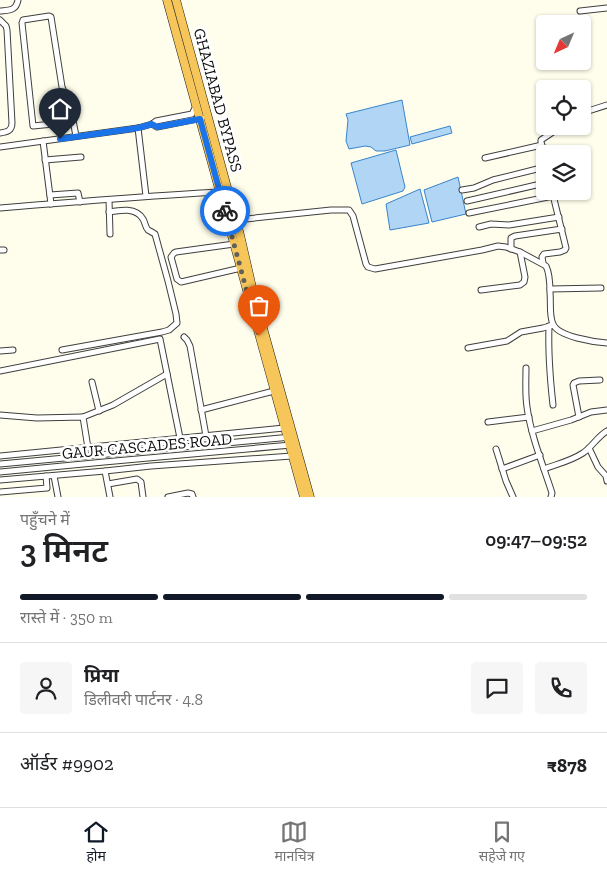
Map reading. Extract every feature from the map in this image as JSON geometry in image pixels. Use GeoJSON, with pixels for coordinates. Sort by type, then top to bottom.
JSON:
{"type":"FeatureCollection","features":[{"type":"Feature","properties":{"kind":"highway","name":"GHAZIABAD BYPASS"},"geometry":{"type":"LineString","coordinates":[[167,0],[196,105],[204,118],[236,220],[291,441],[310,497]]}},
{"type":"Feature","properties":{"kind":"highway","name":"GHAZIABAD BYPASS"},"geometry":{"type":"LineString","coordinates":[[176,0],[186,36],[220,192],[284,428],[291,441],[292,456],[304,497]]}},
{"type":"Feature","properties":{"kind":"highway"},"geometry":{"type":"LineString","coordinates":[[178,38],[186,36]]}},
{"type":"Feature","properties":{"kind":"street"},"geometry":{"type":"LineString","coordinates":[[0,11],[12,10],[16,7],[18,0]]}},
{"type":"Feature","properties":{"kind":"street"},"geometry":{"type":"LineString","coordinates":[[580,11],[607,8]]}},
{"type":"Feature","properties":{"kind":"street"},"geometry":{"type":"LineString","coordinates":[[73,122],[33,126],[23,20],[51,17],[62,87],[70,105],[76,136]]}},
{"type":"Feature","properties":{"kind":"street"},"geometry":{"type":"LineString","coordinates":[[0,20],[7,30],[12,123],[10,130],[0,133]]}},
{"type":"Feature","properties":{"kind":"street"},"geometry":{"type":"LineString","coordinates":[[0,147],[138,128],[156,121],[192,114],[196,105]]}},
{"type":"Feature","properties":{"kind":"street"},"geometry":{"type":"LineString","coordinates":[[591,110],[607,105]]}},
{"type":"Feature","properties":{"kind":"street"},"geometry":{"type":"LineString","coordinates":[[152,124],[157,127],[204,118]]}},
{"type":"Feature","properties":{"kind":"street"},"geometry":{"type":"LineString","coordinates":[[138,128],[146,196]]}},
{"type":"Feature","properties":{"kind":"street"},"geometry":{"type":"LineString","coordinates":[[542,145],[542,140],[549,135]]}},
{"type":"Feature","properties":{"kind":"street"},"geometry":{"type":"LineString","coordinates":[[43,141],[51,204]]}},
{"type":"Feature","properties":{"kind":"street"},"geometry":{"type":"LineString","coordinates":[[485,158],[536,146]]}},
{"type":"Feature","properties":{"kind":"street"},"geometry":{"type":"LineString","coordinates":[[45,160],[81,157]]}},
{"type":"Feature","properties":{"kind":"street"},"geometry":{"type":"LineString","coordinates":[[462,190],[536,169]]}},
{"type":"Feature","properties":{"kind":"street"},"geometry":{"type":"LineString","coordinates":[[467,201],[536,185]]}},
{"type":"Feature","properties":{"kind":"street"},"geometry":{"type":"LineString","coordinates":[[0,208],[220,192]]}},
{"type":"Feature","properties":{"kind":"street"},"geometry":{"type":"LineString","coordinates":[[50,194],[78,193],[80,202]]}},
{"type":"Feature","properties":{"kind":"street"},"geometry":{"type":"LineString","coordinates":[[469,213],[536,197]]}},
{"type":"Feature","properties":{"kind":"street"},"geometry":{"type":"LineString","coordinates":[[119,199],[119,211]]}},
{"type":"Feature","properties":{"kind":"street"},"geometry":{"type":"LineString","coordinates":[[109,200],[110,234]]}},
{"type":"Feature","properties":{"kind":"street"},"geometry":{"type":"LineString","coordinates":[[543,264],[542,257],[544,254],[565,250],[566,246],[555,200]]}},
{"type":"Feature","properties":{"kind":"street"},"geometry":{"type":"LineString","coordinates":[[62,350],[162,332],[176,326],[176,314],[170,288],[154,234],[146,229],[144,220],[136,212],[126,210],[109,212]]}},
{"type":"Feature","properties":{"kind":"street"},"geometry":{"type":"LineString","coordinates":[[236,220],[349,210],[353,216],[366,264],[368,267],[375,269],[498,246],[520,252],[543,264],[548,269],[550,289],[552,318],[549,362],[553,405]]}},
{"type":"Feature","properties":{"kind":"street"},"geometry":{"type":"LineString","coordinates":[[478,227],[491,224],[509,225],[559,217]]}},
{"type":"Feature","properties":{"kind":"street"},"geometry":{"type":"LineString","coordinates":[[512,249],[511,238],[515,236],[562,229]]}},
{"type":"Feature","properties":{"kind":"street"},"geometry":{"type":"LineString","coordinates":[[234,244],[174,253],[171,256],[177,279],[181,282],[241,268]]}},
{"type":"Feature","properties":{"kind":"street"},"geometry":{"type":"LineString","coordinates":[[481,290],[523,284],[526,280],[520,252]]}},
{"type":"Feature","properties":{"kind":"street"},"geometry":{"type":"LineString","coordinates":[[550,289],[601,288]]}},
{"type":"Feature","properties":{"kind":"street"},"geometry":{"type":"LineString","coordinates":[[468,348],[507,341],[522,332],[551,326],[560,332],[586,340],[607,343]]}},
{"type":"Feature","properties":{"kind":"street"},"geometry":{"type":"LineString","coordinates":[[184,337],[190,346],[206,436]]}},
{"type":"Feature","properties":{"kind":"street"},"geometry":{"type":"LineString","coordinates":[[0,371],[160,339],[180,438]]}},
{"type":"Feature","properties":{"kind":"street"},"geometry":{"type":"LineString","coordinates":[[0,351],[13,350]]}},
{"type":"Feature","properties":{"kind":"street"},"geometry":{"type":"LineString","coordinates":[[526,368],[526,399],[529,417],[552,493],[551,497]]}},
{"type":"Feature","properties":{"kind":"street"},"geometry":{"type":"LineString","coordinates":[[0,415],[37,418],[83,417],[113,405],[167,374]]}},
{"type":"Feature","properties":{"kind":"street"},"geometry":{"type":"LineString","coordinates":[[579,417],[574,383],[600,380]]}},
{"type":"Feature","properties":{"kind":"street"},"geometry":{"type":"LineString","coordinates":[[92,382],[99,411]]}},
{"type":"Feature","properties":{"kind":"street"},"geometry":{"type":"LineString","coordinates":[[201,410],[274,391]]}},
{"type":"Feature","properties":{"kind":"street"},"geometry":{"type":"LineString","coordinates":[[532,431],[591,412],[607,410]]}},
{"type":"Feature","properties":{"kind":"street"},"geometry":{"type":"LineString","coordinates":[[83,417],[88,448]]}},
{"type":"Feature","properties":{"kind":"street"},"geometry":{"type":"LineString","coordinates":[[488,422],[529,417]]}},
{"type":"Feature","properties":{"kind":"street"},"geometry":{"type":"LineString","coordinates":[[0,456],[284,428]]}},
{"type":"Feature","properties":{"kind":"street"},"geometry":{"type":"LineString","coordinates":[[544,469],[583,453],[607,431]]}},
{"type":"Feature","properties":{"kind":"street","name":"GAUR CASCADES ROAD"},"geometry":{"type":"LineString","coordinates":[[0,464],[150,450],[291,441]]}},
{"type":"Feature","properties":{"kind":"street","name":"GAUR CASCADES ROAD"},"geometry":{"type":"LineString","coordinates":[[0,472],[150,458],[291,441]]}},
{"type":"Feature","properties":{"kind":"street"},"geometry":{"type":"LineString","coordinates":[[149,442],[150,450]]}},
{"type":"Feature","properties":{"kind":"street"},"geometry":{"type":"LineString","coordinates":[[589,448],[607,481]]}},
{"type":"Feature","properties":{"kind":"street"},"geometry":{"type":"LineString","coordinates":[[496,450],[514,497]]}},
{"type":"Feature","properties":{"kind":"street"},"geometry":{"type":"LineString","coordinates":[[8,455],[8,464]]}},
{"type":"Feature","properties":{"kind":"street"},"geometry":{"type":"LineString","coordinates":[[502,469],[540,455]]}},
{"type":"Feature","properties":{"kind":"street"},"geometry":{"type":"LineString","coordinates":[[0,480],[151,466],[292,456]]}},
{"type":"Feature","properties":{"kind":"street"},"geometry":{"type":"LineString","coordinates":[[150,458],[151,466]]}},
{"type":"Feature","properties":{"kind":"street"},"geometry":{"type":"LineString","coordinates":[[604,474],[607,466]]}},
{"type":"Feature","properties":{"kind":"street"},"geometry":{"type":"LineString","coordinates":[[16,471],[17,479]]}},
{"type":"Feature","properties":{"kind":"street"},"geometry":{"type":"LineString","coordinates":[[105,471],[110,497]]}},
{"type":"Feature","properties":{"kind":"street"},"geometry":{"type":"LineString","coordinates":[[0,492],[47,488],[46,476]]}},
{"type":"Feature","properties":{"kind":"street"},"geometry":{"type":"LineString","coordinates":[[54,476],[58,497]]}},
{"type":"Feature","properties":{"kind":"street"},"geometry":{"type":"LineString","coordinates":[[108,484],[137,479],[141,482],[143,497]]}},
{"type":"Feature","properties":{"kind":"street"},"geometry":{"type":"LineString","coordinates":[[22,490],[24,497]]}},
{"type":"Feature","properties":{"kind":"street"},"geometry":{"type":"LineString","coordinates":[[168,497],[188,493],[192,494],[193,497]]}},
{"type":"Feature","properties":{"kind":"water"},"geometry":{"type":"Polygon","coordinates":[[[402,100],[410,145],[385,151],[376,151],[371,147],[365,146],[349,149],[346,141],[348,120],[346,114],[402,100]]]}},
{"type":"Feature","properties":{"kind":"water"},"geometry":{"type":"Polygon","coordinates":[[[450,126],[452,133],[412,144],[410,137],[450,126]]]}},
{"type":"Feature","properties":{"kind":"water"},"geometry":{"type":"Polygon","coordinates":[[[396,150],[405,187],[403,191],[362,204],[351,163],[396,150]]]}},
{"type":"Feature","properties":{"kind":"water"},"geometry":{"type":"Polygon","coordinates":[[[458,177],[466,214],[432,222],[424,190],[458,177]]]}},
{"type":"Feature","properties":{"kind":"water"},"geometry":{"type":"Polygon","coordinates":[[[420,189],[429,223],[390,230],[386,204],[420,189]]]}},
{"type":"Feature","properties":{"kind":"way so far"},"geometry":{"type":"LineString","coordinates":[[225,211],[259,336]]}},
{"type":"Feature","properties":{"kind":"route"},"geometry":{"type":"LineString","coordinates":[[60,139],[138,128],[152,124],[157,127],[200,119],[225,211]]}}]}
